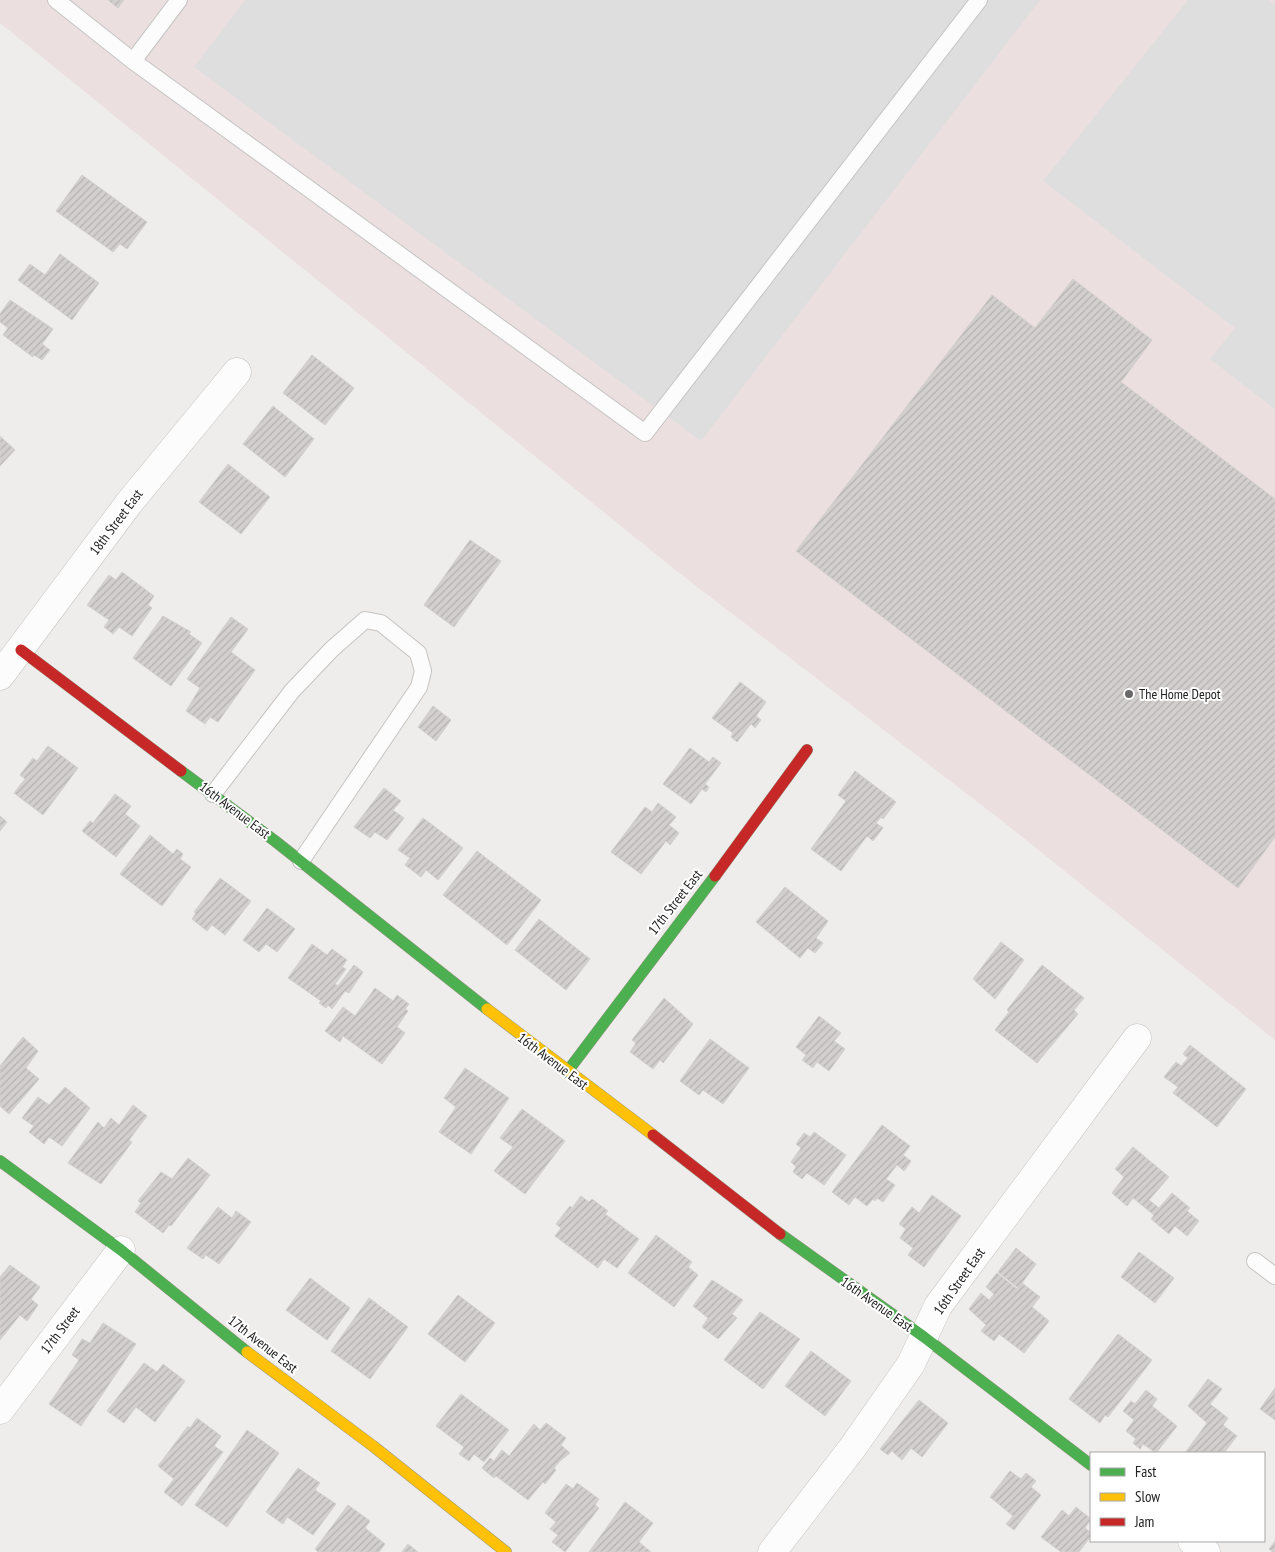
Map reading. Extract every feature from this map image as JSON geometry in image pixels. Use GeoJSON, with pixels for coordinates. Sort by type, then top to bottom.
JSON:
{"type":"FeatureCollection","features":[{"type":"Feature","properties":{"kind":"street","name":"18th Street East"},"geometry":{"type":"LineString","coordinates":[[0,676],[129,502],[238,372]]}},
{"type":"Feature","properties":{"kind":"street","name":"16th Avenue East"},"geometry":{"type":"LineString","coordinates":[[20,650],[301,861],[567,1072],[665,1144],[794,1245],[924,1337],[1090,1464]]}},
{"type":"Feature","properties":{"kind":"street","name":"17th Street East"},"geometry":{"type":"LineString","coordinates":[[567,1072],[650,958],[755,824],[807,750]]}},
{"type":"Feature","properties":{"kind":"street","name":"16th Street East"},"geometry":{"type":"LineString","coordinates":[[772,1552],[853,1448],[911,1364],[938,1306],[1137,1038]]}},
{"type":"Feature","properties":{"kind":"street","name":"17th Avenue East"},"geometry":{"type":"LineString","coordinates":[[0,1161],[121,1250],[238,1345],[373,1446],[506,1552]]}},
{"type":"Feature","properties":{"kind":"street","name":"17th Street"},"geometry":{"type":"LineString","coordinates":[[0,1410],[121,1250]]}},
{"type":"Feature","properties":{"kind":"street"},"geometry":{"type":"LineString","coordinates":[[1193,1542],[1206,1552]]}},
{"type":"Feature","properties":{"kind":"lane"},"geometry":{"type":"LineString","coordinates":[[56,0],[133,61],[645,433],[979,0]]}},
{"type":"Feature","properties":{"kind":"lane"},"geometry":{"type":"LineString","coordinates":[[133,61],[180,0]]}},
{"type":"Feature","properties":{"kind":"lane"},"geometry":{"type":"LineString","coordinates":[[213,794],[292,691],[332,650],[365,620],[380,624],[418,653],[423,671],[419,687],[301,861]]}},
{"type":"Feature","properties":{"kind":"lane"},"geometry":{"type":"LineString","coordinates":[[1255,1260],[1275,1276]]}},
{"type":"Feature","properties":{"kind":"shaded area"},"geometry":{"type":"Polygon","coordinates":[[[0,0],[1275,0],[1275,1040],[1001,820],[674,569],[0,23],[0,0]]]}},
{"type":"Feature","properties":{"kind":"shaded area"},"geometry":{"type":"Polygon","coordinates":[[[245,0],[1040,0],[701,441],[194,67],[245,0]]]}},
{"type":"Feature","properties":{"kind":"shaded area"},"geometry":{"type":"Polygon","coordinates":[[[1188,0],[1269,0],[1275,5],[1275,409],[1210,359],[1235,328],[1043,181],[1188,0]]]}},
{"type":"Feature","properties":{"kind":"building"},"geometry":{"type":"Polygon","coordinates":[[[108,0],[124,0],[118,8],[108,0]]]}},
{"type":"Feature","properties":{"kind":"building"},"geometry":{"type":"Polygon","coordinates":[[[82,175],[147,222],[127,249],[120,244],[113,252],[56,211],[82,175]]]}},
{"type":"Feature","properties":{"kind":"building"},"geometry":{"type":"Polygon","coordinates":[[[60,254],[99,283],[72,320],[18,280],[30,264],[45,275],[60,254]]]}},
{"type":"Feature","properties":{"kind":"building","name":"The Home Depot"},"geometry":{"type":"Polygon","coordinates":[[[1073,279],[1152,340],[1121,382],[1275,499],[1275,837],[1238,888],[796,551],[992,295],[1035,328],[1073,279]]]}},
{"type":"Feature","properties":{"kind":"building"},"geometry":{"type":"Polygon","coordinates":[[[10,300],[53,329],[42,344],[50,350],[42,360],[34,355],[33,357],[3,335],[8,328],[0,322],[0,314],[10,300]]]}},
{"type":"Feature","properties":{"kind":"building"},"geometry":{"type":"Polygon","coordinates":[[[312,355],[354,388],[325,425],[283,393],[312,355]]]}},
{"type":"Feature","properties":{"kind":"building"},"geometry":{"type":"Polygon","coordinates":[[[273,406],[314,439],[285,477],[243,444],[273,406]]]}},
{"type":"Feature","properties":{"kind":"building"},"geometry":{"type":"Polygon","coordinates":[[[0,436],[15,450],[0,466],[0,436]]]}},
{"type":"Feature","properties":{"kind":"building"},"geometry":{"type":"Polygon","coordinates":[[[228,464],[270,497],[241,534],[199,502],[228,464]]]}},
{"type":"Feature","properties":{"kind":"building"},"geometry":{"type":"Polygon","coordinates":[[[470,540],[501,561],[454,627],[424,605],[470,540]]]}},
{"type":"Feature","properties":{"kind":"building"},"geometry":{"type":"Polygon","coordinates":[[[122,572],[154,596],[148,605],[152,608],[132,636],[119,627],[113,634],[104,627],[109,620],[87,605],[109,575],[116,580],[122,572]]]}},
{"type":"Feature","properties":{"kind":"building"},"geometry":{"type":"Polygon","coordinates":[[[163,616],[191,632],[189,634],[202,643],[171,686],[133,658],[163,616]]]}},
{"type":"Feature","properties":{"kind":"building"},"geometry":{"type":"Polygon","coordinates":[[[231,617],[248,629],[231,652],[255,670],[218,722],[210,717],[205,724],[186,711],[200,688],[187,679],[231,617]]]}},
{"type":"Feature","properties":{"kind":"building"},"geometry":{"type":"Polygon","coordinates":[[[740,682],[766,702],[756,716],[761,720],[755,728],[751,724],[737,742],[731,737],[733,733],[712,718],[740,682]]]}},
{"type":"Feature","properties":{"kind":"building"},"geometry":{"type":"Polygon","coordinates":[[[433,706],[451,720],[436,741],[418,727],[433,706]]]}},
{"type":"Feature","properties":{"kind":"building"},"geometry":{"type":"Polygon","coordinates":[[[48,746],[78,768],[43,815],[14,793],[25,779],[20,775],[33,758],[37,761],[48,746]]]}},
{"type":"Feature","properties":{"kind":"building"},"geometry":{"type":"Polygon","coordinates":[[[690,748],[709,762],[713,757],[721,763],[705,784],[709,787],[706,792],[702,789],[691,804],[663,784],[690,748]]]}},
{"type":"Feature","properties":{"kind":"building"},"geometry":{"type":"Polygon","coordinates":[[[855,771],[896,802],[883,819],[881,817],[876,823],[883,828],[873,841],[867,836],[841,871],[811,849],[846,801],[838,795],[855,771]]]}},
{"type":"Feature","properties":{"kind":"building"},"geometry":{"type":"Polygon","coordinates":[[[384,788],[401,801],[393,810],[404,818],[387,840],[375,832],[370,838],[354,827],[384,788]]]}},
{"type":"Feature","properties":{"kind":"building"},"geometry":{"type":"Polygon","coordinates":[[[115,794],[131,806],[125,814],[140,826],[116,857],[82,831],[90,821],[93,823],[115,794]]]}},
{"type":"Feature","properties":{"kind":"building"},"geometry":{"type":"Polygon","coordinates":[[[658,803],[676,817],[669,825],[679,833],[670,845],[666,841],[641,874],[611,852],[645,807],[652,812],[658,803]]]}},
{"type":"Feature","properties":{"kind":"building"},"geometry":{"type":"Polygon","coordinates":[[[0,816],[7,822],[0,831],[0,816]]]}},
{"type":"Feature","properties":{"kind":"building"},"geometry":{"type":"Polygon","coordinates":[[[423,818],[463,848],[438,880],[426,870],[421,877],[405,865],[410,858],[398,850],[423,818]]]}},
{"type":"Feature","properties":{"kind":"building"},"geometry":{"type":"Polygon","coordinates":[[[150,835],[173,854],[177,849],[183,854],[180,859],[191,867],[162,906],[120,874],[150,835]]]}},
{"type":"Feature","properties":{"kind":"building"},"geometry":{"type":"Polygon","coordinates":[[[477,851],[541,900],[507,945],[443,895],[477,851]]]}},
{"type":"Feature","properties":{"kind":"building"},"geometry":{"type":"Polygon","coordinates":[[[220,878],[251,901],[225,935],[212,925],[207,931],[192,919],[196,913],[194,912],[220,878]]]}},
{"type":"Feature","properties":{"kind":"building"},"geometry":{"type":"Polygon","coordinates":[[[785,887],[828,921],[816,938],[823,943],[815,953],[808,948],[800,958],[756,922],[785,887]]]}},
{"type":"Feature","properties":{"kind":"building"},"geometry":{"type":"Polygon","coordinates":[[[267,908],[295,929],[277,952],[266,944],[259,952],[243,940],[267,908]]]}},
{"type":"Feature","properties":{"kind":"building"},"geometry":{"type":"Polygon","coordinates":[[[539,919],[590,959],[566,990],[515,950],[539,919]]]}},
{"type":"Feature","properties":{"kind":"building"},"geometry":{"type":"Polygon","coordinates":[[[1001,942],[1024,960],[995,999],[973,979],[1001,942]]]}},
{"type":"Feature","properties":{"kind":"building"},"geometry":{"type":"Polygon","coordinates":[[[312,944],[327,955],[332,949],[347,960],[342,967],[346,969],[335,984],[338,986],[354,965],[363,972],[349,993],[345,991],[332,1009],[328,1005],[326,1008],[319,1003],[321,1001],[288,978],[312,944]]]}},
{"type":"Feature","properties":{"kind":"building"},"geometry":{"type":"Polygon","coordinates":[[[1042,965],[1084,998],[1074,1010],[1078,1014],[1037,1063],[995,1030],[1009,1012],[1007,1010],[1042,965]]]}},
{"type":"Feature","properties":{"kind":"building"},"geometry":{"type":"Polygon","coordinates":[[[375,988],[393,1001],[397,995],[409,1004],[405,1009],[408,1011],[397,1027],[405,1033],[382,1064],[343,1036],[340,1042],[325,1031],[343,1007],[355,1016],[375,988]]]}},
{"type":"Feature","properties":{"kind":"building"},"geometry":{"type":"Polygon","coordinates":[[[664,998],[693,1024],[663,1063],[660,1060],[653,1069],[630,1052],[636,1043],[632,1040],[664,998]]]}},
{"type":"Feature","properties":{"kind":"building"},"geometry":{"type":"Polygon","coordinates":[[[819,1016],[841,1033],[834,1041],[845,1049],[829,1071],[817,1062],[813,1068],[802,1060],[806,1055],[796,1047],[819,1016]]]}},
{"type":"Feature","properties":{"kind":"building"},"geometry":{"type":"Polygon","coordinates":[[[23,1037],[38,1051],[26,1068],[39,1079],[9,1114],[0,1106],[0,1066],[23,1037]]]}},
{"type":"Feature","properties":{"kind":"building"},"geometry":{"type":"Polygon","coordinates":[[[710,1039],[749,1068],[723,1104],[703,1090],[699,1095],[680,1081],[710,1039]]]}},
{"type":"Feature","properties":{"kind":"building"},"geometry":{"type":"Polygon","coordinates":[[[1190,1045],[1246,1089],[1217,1127],[1173,1093],[1178,1087],[1164,1077],[1176,1062],[1181,1066],[1188,1058],[1183,1054],[1190,1045]]]}},
{"type":"Feature","properties":{"kind":"building"},"geometry":{"type":"Polygon","coordinates":[[[465,1068],[509,1098],[471,1154],[439,1132],[456,1107],[444,1098],[465,1068]]]}},
{"type":"Feature","properties":{"kind":"building"},"geometry":{"type":"Polygon","coordinates":[[[65,1087],[90,1108],[62,1146],[49,1137],[44,1144],[29,1132],[34,1126],[22,1118],[38,1097],[49,1105],[65,1087]]]}},
{"type":"Feature","properties":{"kind":"building"},"geometry":{"type":"Polygon","coordinates":[[[133,1105],[147,1116],[129,1140],[132,1142],[101,1184],[68,1163],[98,1122],[104,1128],[111,1118],[119,1125],[133,1105]]]}},
{"type":"Feature","properties":{"kind":"building"},"geometry":{"type":"Polygon","coordinates":[[[522,1109],[565,1141],[525,1194],[494,1171],[513,1147],[500,1138],[522,1109]]]}},
{"type":"Feature","properties":{"kind":"building"},"geometry":{"type":"Polygon","coordinates":[[[882,1125],[910,1146],[903,1155],[911,1161],[904,1171],[897,1165],[886,1179],[895,1185],[883,1202],[877,1198],[875,1201],[873,1199],[867,1206],[855,1197],[849,1205],[832,1192],[882,1125]]]}},
{"type":"Feature","properties":{"kind":"building"},"geometry":{"type":"Polygon","coordinates":[[[814,1132],[846,1155],[824,1185],[807,1173],[802,1179],[793,1172],[796,1167],[791,1162],[801,1148],[796,1144],[804,1133],[810,1137],[814,1132]]]}},
{"type":"Feature","properties":{"kind":"building"},"geometry":{"type":"Polygon","coordinates":[[[1133,1147],[1169,1177],[1149,1200],[1159,1208],[1172,1193],[1190,1208],[1187,1211],[1199,1221],[1187,1236],[1175,1226],[1169,1234],[1151,1219],[1154,1215],[1133,1198],[1127,1206],[1112,1193],[1124,1177],[1115,1169],[1133,1147]]]}},
{"type":"Feature","properties":{"kind":"building"},"geometry":{"type":"Polygon","coordinates":[[[188,1158],[210,1175],[171,1226],[169,1225],[163,1233],[135,1212],[141,1203],[138,1201],[161,1172],[172,1179],[188,1158]]]}},
{"type":"Feature","properties":{"kind":"building"},"geometry":{"type":"Polygon","coordinates":[[[932,1195],[961,1216],[924,1267],[908,1255],[913,1248],[900,1238],[906,1229],[899,1224],[912,1207],[919,1213],[932,1195]]]}},
{"type":"Feature","properties":{"kind":"building"},"geometry":{"type":"Polygon","coordinates":[[[581,1196],[589,1202],[592,1199],[608,1211],[605,1214],[639,1239],[617,1268],[604,1259],[598,1268],[555,1236],[561,1228],[556,1224],[570,1206],[572,1208],[581,1196]]]}},
{"type":"Feature","properties":{"kind":"building"},"geometry":{"type":"Polygon","coordinates":[[[218,1207],[232,1218],[236,1211],[251,1222],[219,1264],[206,1255],[203,1259],[187,1248],[218,1207]]]}},
{"type":"Feature","properties":{"kind":"building"},"geometry":{"type":"Polygon","coordinates":[[[656,1235],[692,1262],[688,1267],[698,1275],[674,1307],[628,1273],[656,1235]]]}},
{"type":"Feature","properties":{"kind":"building"},"geometry":{"type":"Polygon","coordinates":[[[1016,1248],[1036,1264],[1022,1283],[1040,1297],[1032,1307],[1049,1321],[1024,1353],[999,1334],[994,1341],[981,1331],[986,1325],[969,1309],[981,1293],[989,1300],[994,1294],[986,1287],[997,1273],[1018,1288],[998,1272],[1016,1248]]]}},
{"type":"Feature","properties":{"kind":"building"},"geometry":{"type":"Polygon","coordinates":[[[1139,1252],[1174,1278],[1155,1303],[1121,1277],[1139,1252]]]}},
{"type":"Feature","properties":{"kind":"building"},"geometry":{"type":"Polygon","coordinates":[[[10,1265],[40,1287],[31,1299],[38,1305],[27,1321],[20,1315],[0,1340],[0,1277],[10,1265]]]}},
{"type":"Feature","properties":{"kind":"building"},"geometry":{"type":"Polygon","coordinates":[[[310,1278],[350,1308],[327,1340],[286,1310],[310,1278]]]}},
{"type":"Feature","properties":{"kind":"building"},"geometry":{"type":"Polygon","coordinates":[[[712,1280],[743,1300],[732,1314],[737,1318],[718,1339],[702,1327],[708,1318],[693,1306],[712,1280]]]}},
{"type":"Feature","properties":{"kind":"building"},"geometry":{"type":"Polygon","coordinates":[[[458,1295],[495,1323],[465,1362],[428,1334],[458,1295]]]}},
{"type":"Feature","properties":{"kind":"building"},"geometry":{"type":"Polygon","coordinates":[[[369,1298],[408,1327],[370,1379],[331,1351],[369,1298]]]}},
{"type":"Feature","properties":{"kind":"building"},"geometry":{"type":"Polygon","coordinates":[[[760,1312],[800,1339],[763,1389],[724,1360],[760,1312]]]}},
{"type":"Feature","properties":{"kind":"building"},"geometry":{"type":"Polygon","coordinates":[[[103,1323],[136,1344],[81,1426],[49,1404],[79,1360],[72,1355],[82,1339],[90,1343],[103,1323]]]}},
{"type":"Feature","properties":{"kind":"building"},"geometry":{"type":"Polygon","coordinates":[[[1118,1334],[1152,1360],[1108,1417],[1105,1415],[1100,1423],[1069,1399],[1118,1334]]]}},
{"type":"Feature","properties":{"kind":"building"},"geometry":{"type":"Polygon","coordinates":[[[811,1351],[851,1381],[825,1416],[785,1386],[811,1351]]]}},
{"type":"Feature","properties":{"kind":"building"},"geometry":{"type":"Polygon","coordinates":[[[144,1363],[157,1372],[163,1364],[185,1381],[155,1422],[136,1407],[124,1423],[107,1411],[144,1363]]]}},
{"type":"Feature","properties":{"kind":"building"},"geometry":{"type":"Polygon","coordinates":[[[1208,1379],[1222,1389],[1210,1404],[1228,1418],[1223,1425],[1237,1436],[1225,1452],[1186,1452],[1207,1423],[1188,1406],[1208,1379]]]}},
{"type":"Feature","properties":{"kind":"building"},"geometry":{"type":"Polygon","coordinates":[[[1275,1388],[1275,1420],[1260,1409],[1275,1388]]]}},
{"type":"Feature","properties":{"kind":"building"},"geometry":{"type":"Polygon","coordinates":[[[1146,1390],[1157,1399],[1152,1406],[1177,1426],[1157,1452],[1143,1444],[1140,1449],[1133,1443],[1136,1439],[1126,1431],[1134,1420],[1123,1411],[1131,1401],[1135,1404],[1146,1390]]]}},
{"type":"Feature","properties":{"kind":"building"},"geometry":{"type":"Polygon","coordinates":[[[461,1394],[509,1430],[484,1462],[474,1454],[469,1461],[459,1454],[464,1447],[436,1426],[461,1394]]]}},
{"type":"Feature","properties":{"kind":"building"},"geometry":{"type":"Polygon","coordinates":[[[919,1400],[948,1423],[922,1457],[911,1448],[902,1460],[892,1451],[888,1455],[880,1449],[919,1400]]]}},
{"type":"Feature","properties":{"kind":"building"},"geometry":{"type":"Polygon","coordinates":[[[197,1418],[221,1436],[214,1446],[223,1452],[182,1506],[164,1492],[174,1479],[158,1466],[188,1426],[190,1428],[197,1418]]]}},
{"type":"Feature","properties":{"kind":"building"},"geometry":{"type":"Polygon","coordinates":[[[546,1423],[566,1438],[561,1445],[570,1453],[560,1461],[554,1468],[556,1470],[545,1484],[543,1482],[528,1500],[482,1468],[490,1458],[494,1461],[502,1450],[509,1456],[534,1424],[540,1430],[546,1423]]]}},
{"type":"Feature","properties":{"kind":"building"},"geometry":{"type":"Polygon","coordinates":[[[247,1430],[279,1453],[227,1527],[195,1505],[247,1430]]]}},
{"type":"Feature","properties":{"kind":"building"},"geometry":{"type":"Polygon","coordinates":[[[298,1468],[320,1483],[315,1490],[336,1504],[313,1535],[287,1517],[283,1524],[266,1512],[298,1468]]]}},
{"type":"Feature","properties":{"kind":"building"},"geometry":{"type":"Polygon","coordinates":[[[1010,1471],[1021,1479],[1026,1473],[1036,1481],[1031,1487],[1041,1495],[1014,1530],[1006,1524],[1013,1516],[990,1497],[1010,1471]]]}},
{"type":"Feature","properties":{"kind":"building"},"geometry":{"type":"Polygon","coordinates":[[[577,1483],[599,1499],[595,1505],[599,1508],[565,1552],[552,1542],[558,1535],[550,1529],[556,1522],[545,1513],[566,1484],[573,1489],[577,1483]]]}},
{"type":"Feature","properties":{"kind":"building"},"geometry":{"type":"Polygon","coordinates":[[[625,1502],[653,1523],[639,1542],[651,1552],[589,1552],[625,1502]]]}},
{"type":"Feature","properties":{"kind":"building"},"geometry":{"type":"Polygon","coordinates":[[[348,1505],[370,1521],[365,1528],[385,1544],[379,1552],[318,1552],[315,1549],[348,1505]]]}},
{"type":"Feature","properties":{"kind":"building"},"geometry":{"type":"Polygon","coordinates":[[[1076,1507],[1090,1518],[1085,1528],[1090,1532],[1090,1537],[1079,1552],[1061,1552],[1041,1537],[1062,1510],[1069,1516],[1076,1507]]]}},
{"type":"Feature","properties":{"kind":"building"},"geometry":{"type":"Polygon","coordinates":[[[1275,1541],[1275,1552],[1273,1552],[1269,1549],[1275,1541]]]}},
{"type":"Feature","properties":{"kind":"building"},"geometry":{"type":"Polygon","coordinates":[[[408,1544],[418,1552],[402,1552],[408,1544]]]}},
{"type":"Feature","properties":{"kind":"traffic: fast"},"geometry":{"type":"LineString","coordinates":[[181,771],[275,841],[487,1009]]}},
{"type":"Feature","properties":{"kind":"traffic: fast"},"geometry":{"type":"LineString","coordinates":[[567,1072],[715,876]]}},
{"type":"Feature","properties":{"kind":"traffic: fast"},"geometry":{"type":"LineString","coordinates":[[0,1161],[121,1250],[247,1352]]}},
{"type":"Feature","properties":{"kind":"traffic: fast"},"geometry":{"type":"LineString","coordinates":[[780,1234],[924,1337],[1090,1464]]}},
{"type":"Feature","properties":{"kind":"traffic: slow"},"geometry":{"type":"LineString","coordinates":[[487,1009],[653,1135]]}},
{"type":"Feature","properties":{"kind":"traffic: slow"},"geometry":{"type":"LineString","coordinates":[[247,1352],[373,1446],[506,1552]]}},
{"type":"Feature","properties":{"kind":"traffic: jam"},"geometry":{"type":"LineString","coordinates":[[21,650],[181,771]]}},
{"type":"Feature","properties":{"kind":"traffic: jam"},"geometry":{"type":"LineString","coordinates":[[715,876],[807,750]]}},
{"type":"Feature","properties":{"kind":"traffic: jam"},"geometry":{"type":"LineString","coordinates":[[653,1135],[780,1234]]}},
{"type":"Feature","properties":{"kind":"place","name":"The Home Depot"},"geometry":{"type":"Point","coordinates":[1129,694]}}]}
